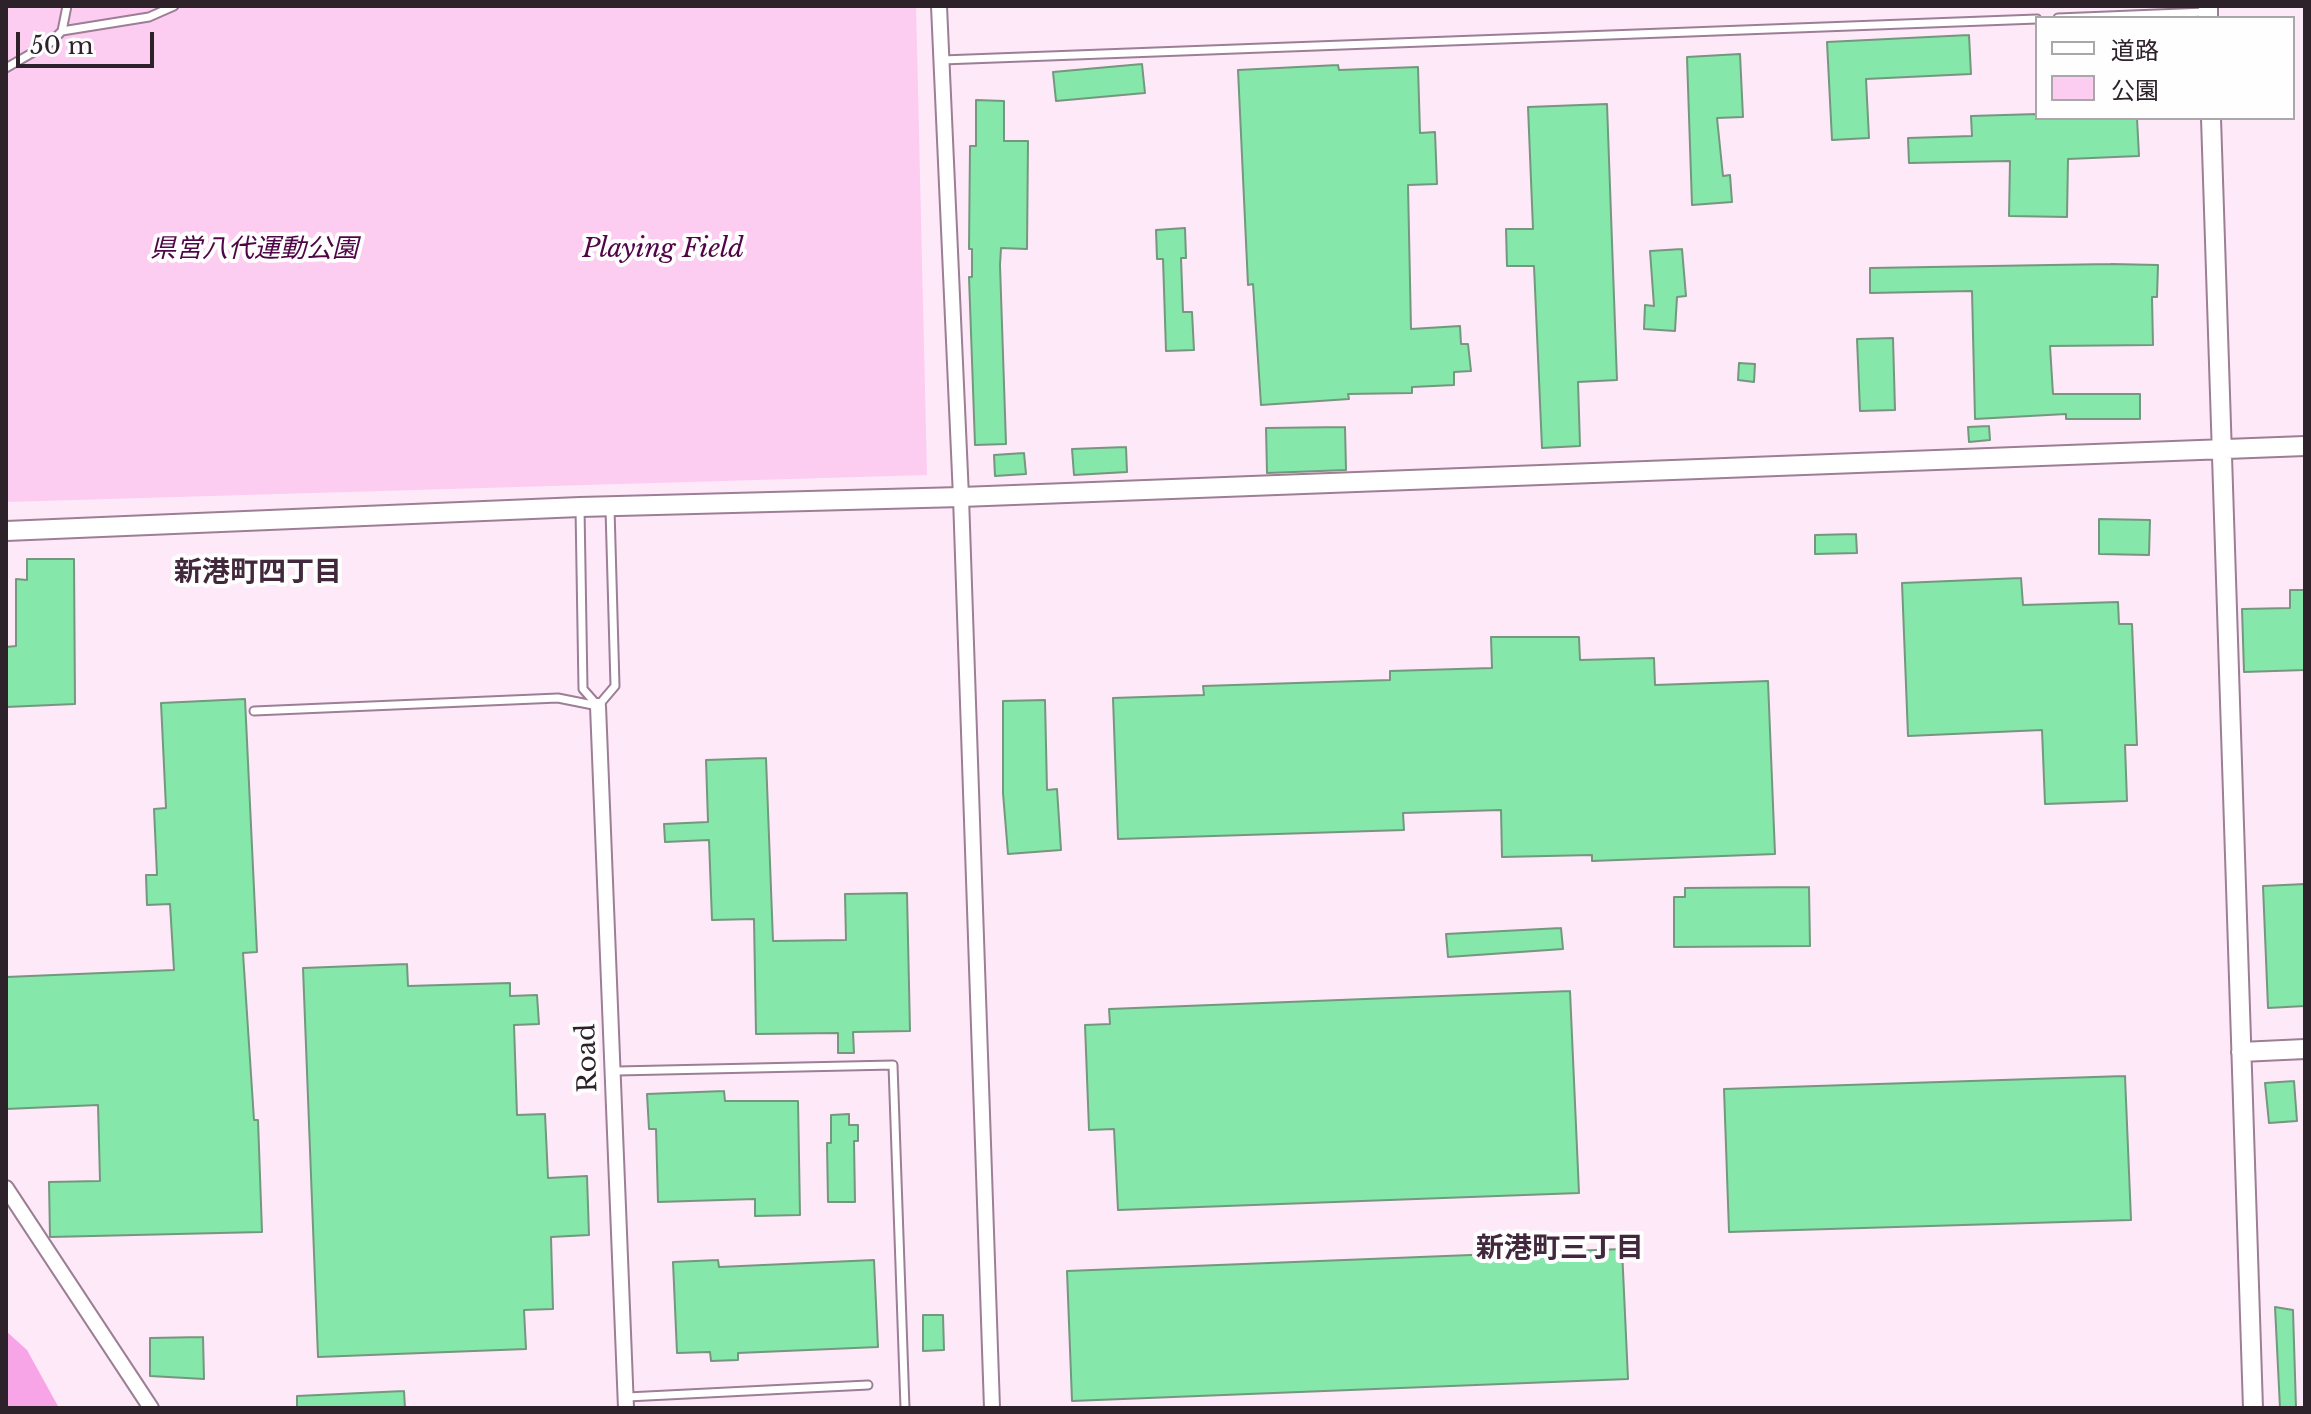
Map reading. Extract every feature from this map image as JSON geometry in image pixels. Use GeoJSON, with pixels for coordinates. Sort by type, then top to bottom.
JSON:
{"type":"FeatureCollection","features":[{"type":"Feature","properties":{"kind":"street"},"geometry":{"type":"LineString","coordinates":[[939,6],[961,497],[992,1408]]}},
{"type":"Feature","properties":{"kind":"street"},"geometry":{"type":"LineString","coordinates":[[2211,120],[2253,1408]]}},
{"type":"Feature","properties":{"kind":"street"},"geometry":{"type":"LineString","coordinates":[[6,531],[580,507],[961,497],[2305,446]]}},
{"type":"Feature","properties":{"kind":"street","name":"Road"},"geometry":{"type":"LineString","coordinates":[[598,706],[627,1404]]}},
{"type":"Feature","properties":{"kind":"street"},"geometry":{"type":"LineString","coordinates":[[2241,1052],[2305,1049]]}},
{"type":"Feature","properties":{"kind":"street"},"geometry":{"type":"LineString","coordinates":[[6,1188],[151,1408]]}},
{"type":"Feature","properties":{"kind":"lane"},"geometry":{"type":"LineString","coordinates":[[6,68],[51,42],[62,31],[67,6]]}},
{"type":"Feature","properties":{"kind":"lane"},"geometry":{"type":"LineString","coordinates":[[62,31],[149,17],[174,6]]}},
{"type":"Feature","properties":{"kind":"lane"},"geometry":{"type":"LineString","coordinates":[[2108,16],[2208,12]]}},
{"type":"Feature","properties":{"kind":"lane"},"geometry":{"type":"LineString","coordinates":[[942,60],[2035,19]]}},
{"type":"Feature","properties":{"kind":"lane"},"geometry":{"type":"LineString","coordinates":[[580,507],[583,689],[598,706],[617,1071],[627,1404],[868,1385]]}},
{"type":"Feature","properties":{"kind":"lane"},"geometry":{"type":"LineString","coordinates":[[598,706],[615,686],[610,507]]}},
{"type":"Feature","properties":{"kind":"lane"},"geometry":{"type":"LineString","coordinates":[[254,711],[558,698],[598,706]]}},
{"type":"Feature","properties":{"kind":"lane"},"geometry":{"type":"LineString","coordinates":[[617,1071],[893,1065],[905,1408]]}},
{"type":"Feature","properties":{"kind":"green space","name":"県営八代運動公園"},"geometry":{"type":"Polygon","coordinates":[[[6,6],[916,6],[927,475],[6,502],[6,6]]]}},
{"type":"Feature","properties":{"kind":"shaded area"},"geometry":{"type":"Polygon","coordinates":[[[6,1331],[27,1350],[59,1408],[6,1408],[6,1331]]]}},
{"type":"Feature","properties":{"kind":"building"},"geometry":{"type":"Polygon","coordinates":[[[1969,35],[1971,74],[1866,79],[1869,138],[1832,140],[1827,42],[1969,35]]]}},
{"type":"Feature","properties":{"kind":"building"},"geometry":{"type":"Polygon","coordinates":[[[1740,54],[1743,117],[1717,118],[1723,176],[1730,175],[1732,202],[1692,205],[1687,57],[1740,54]]]}},
{"type":"Feature","properties":{"kind":"building"},"geometry":{"type":"Polygon","coordinates":[[[1142,64],[1145,93],[1056,101],[1053,72],[1142,64]]]}},
{"type":"Feature","properties":{"kind":"building"},"geometry":{"type":"Polygon","coordinates":[[[1338,65],[1339,70],[1418,67],[1420,133],[1435,132],[1437,184],[1408,185],[1411,329],[1460,326],[1461,344],[1468,344],[1471,371],[1454,372],[1454,385],[1412,387],[1412,393],[1348,394],[1349,399],[1261,405],[1253,284],[1248,285],[1238,70],[1338,65]]]}},
{"type":"Feature","properties":{"kind":"building"},"geometry":{"type":"Polygon","coordinates":[[[976,100],[1004,101],[1004,141],[1028,141],[1027,249],[1001,248],[1006,444],[975,445],[969,277],[972,277],[972,249],[969,249],[970,146],[976,146],[976,100]]]}},
{"type":"Feature","properties":{"kind":"building"},"geometry":{"type":"Polygon","coordinates":[[[1607,104],[1617,380],[1578,382],[1580,446],[1542,448],[1534,266],[1507,266],[1506,229],[1533,229],[1528,107],[1607,104]]]}},
{"type":"Feature","properties":{"kind":"building"},"geometry":{"type":"Polygon","coordinates":[[[2035,114],[2035,120],[2137,120],[2139,156],[2068,159],[2067,217],[2009,216],[2010,161],[1909,163],[1908,138],[1972,136],[1971,116],[2035,114]]]}},
{"type":"Feature","properties":{"kind":"building"},"geometry":{"type":"Polygon","coordinates":[[[1185,228],[1186,258],[1181,258],[1183,312],[1192,312],[1194,350],[1166,351],[1163,259],[1157,259],[1156,230],[1185,228]]]}},
{"type":"Feature","properties":{"kind":"building"},"geometry":{"type":"Polygon","coordinates":[[[1682,249],[1686,296],[1677,297],[1675,331],[1644,329],[1645,305],[1654,306],[1650,251],[1682,249]]]}},
{"type":"Feature","properties":{"kind":"building"},"geometry":{"type":"Polygon","coordinates":[[[2158,265],[2157,297],[2152,297],[2153,345],[2050,346],[2053,394],[2140,394],[2140,419],[2066,419],[2066,414],[1975,419],[1972,291],[1870,293],[1870,268],[2158,265]]]}},
{"type":"Feature","properties":{"kind":"building"},"geometry":{"type":"Polygon","coordinates":[[[1893,338],[1895,410],[1860,411],[1857,339],[1893,338]]]}},
{"type":"Feature","properties":{"kind":"building"},"geometry":{"type":"Polygon","coordinates":[[[1739,363],[1755,364],[1754,382],[1738,380],[1739,363]]]}},
{"type":"Feature","properties":{"kind":"building"},"geometry":{"type":"Polygon","coordinates":[[[1989,426],[1990,440],[1969,442],[1968,427],[1989,426]]]}},
{"type":"Feature","properties":{"kind":"building"},"geometry":{"type":"Polygon","coordinates":[[[1345,427],[1346,470],[1267,473],[1266,428],[1345,427]]]}},
{"type":"Feature","properties":{"kind":"building"},"geometry":{"type":"Polygon","coordinates":[[[1126,447],[1127,472],[1074,475],[1072,449],[1126,447]]]}},
{"type":"Feature","properties":{"kind":"building"},"geometry":{"type":"Polygon","coordinates":[[[1024,453],[1026,474],[995,476],[994,455],[1024,453]]]}},
{"type":"Feature","properties":{"kind":"building"},"geometry":{"type":"Polygon","coordinates":[[[2099,519],[2150,520],[2149,555],[2099,554],[2099,519]]]}},
{"type":"Feature","properties":{"kind":"building"},"geometry":{"type":"Polygon","coordinates":[[[1856,534],[1857,553],[1815,554],[1815,535],[1856,534]]]}},
{"type":"Feature","properties":{"kind":"building"},"geometry":{"type":"Polygon","coordinates":[[[27,559],[74,559],[75,704],[6,707],[6,647],[16,646],[16,579],[27,580],[27,559]]]}},
{"type":"Feature","properties":{"kind":"building"},"geometry":{"type":"Polygon","coordinates":[[[2021,578],[2023,605],[2118,602],[2119,624],[2132,624],[2137,745],[2125,745],[2127,801],[2045,804],[2042,730],[1908,736],[1902,583],[2021,578]]]}},
{"type":"Feature","properties":{"kind":"building"},"geometry":{"type":"Polygon","coordinates":[[[2290,590],[2305,590],[2305,670],[2244,672],[2242,609],[2290,608],[2290,590]]]}},
{"type":"Feature","properties":{"kind":"building"},"geometry":{"type":"Polygon","coordinates":[[[1491,637],[1579,637],[1580,660],[1654,658],[1655,685],[1768,681],[1775,854],[1592,861],[1592,855],[1502,857],[1501,810],[1403,813],[1404,830],[1118,839],[1113,698],[1204,695],[1203,686],[1390,680],[1390,671],[1492,668],[1491,637]]]}},
{"type":"Feature","properties":{"kind":"building"},"geometry":{"type":"Polygon","coordinates":[[[245,699],[257,952],[243,953],[254,1120],[258,1120],[262,1232],[50,1237],[49,1182],[100,1181],[98,1105],[6,1109],[6,977],[174,970],[170,904],[147,905],[146,875],[157,875],[154,809],[166,808],[161,703],[245,699]]]}},
{"type":"Feature","properties":{"kind":"building"},"geometry":{"type":"Polygon","coordinates":[[[1045,700],[1047,790],[1057,789],[1061,850],[1008,854],[1003,793],[1003,701],[1045,700]]]}},
{"type":"Feature","properties":{"kind":"building"},"geometry":{"type":"Polygon","coordinates":[[[766,758],[773,941],[846,940],[845,894],[907,893],[910,1031],[853,1032],[854,1053],[838,1053],[838,1033],[756,1034],[754,919],[712,920],[709,840],[665,842],[664,824],[708,822],[706,760],[766,758]]]}},
{"type":"Feature","properties":{"kind":"building"},"geometry":{"type":"Polygon","coordinates":[[[2305,884],[2305,1006],[2268,1008],[2263,886],[2305,884]]]}},
{"type":"Feature","properties":{"kind":"building"},"geometry":{"type":"Polygon","coordinates":[[[1809,887],[1810,946],[1674,947],[1674,897],[1685,897],[1685,888],[1809,887]]]}},
{"type":"Feature","properties":{"kind":"building"},"geometry":{"type":"Polygon","coordinates":[[[1561,928],[1563,949],[1448,957],[1446,934],[1561,928]]]}},
{"type":"Feature","properties":{"kind":"building"},"geometry":{"type":"Polygon","coordinates":[[[407,964],[408,986],[510,983],[510,996],[537,995],[539,1024],[514,1025],[517,1115],[545,1114],[548,1178],[587,1176],[589,1235],[551,1237],[553,1309],[524,1310],[526,1349],[318,1357],[303,968],[407,964]]]}},
{"type":"Feature","properties":{"kind":"building"},"geometry":{"type":"Polygon","coordinates":[[[1570,991],[1579,1193],[1118,1210],[1114,1129],[1089,1130],[1085,1025],[1110,1024],[1109,1009],[1570,991]]]}},
{"type":"Feature","properties":{"kind":"building"},"geometry":{"type":"Polygon","coordinates":[[[2125,1076],[2131,1220],[1729,1232],[1724,1089],[2125,1076]]]}},
{"type":"Feature","properties":{"kind":"building"},"geometry":{"type":"Polygon","coordinates":[[[2294,1081],[2297,1121],[2269,1123],[2265,1083],[2294,1081]]]}},
{"type":"Feature","properties":{"kind":"building"},"geometry":{"type":"Polygon","coordinates":[[[724,1091],[725,1101],[798,1101],[800,1215],[755,1216],[755,1199],[658,1202],[656,1129],[649,1129],[647,1094],[724,1091]]]}},
{"type":"Feature","properties":{"kind":"building"},"geometry":{"type":"Polygon","coordinates":[[[849,1114],[849,1125],[858,1125],[858,1141],[854,1141],[855,1202],[828,1202],[827,1143],[831,1143],[831,1115],[849,1114]]]}},
{"type":"Feature","properties":{"kind":"building"},"geometry":{"type":"Polygon","coordinates":[[[1622,1249],[1628,1379],[1072,1401],[1067,1271],[1622,1249]]]}},
{"type":"Feature","properties":{"kind":"building"},"geometry":{"type":"Polygon","coordinates":[[[718,1260],[719,1267],[874,1260],[878,1347],[738,1353],[738,1360],[711,1361],[710,1352],[677,1353],[673,1262],[718,1260]]]}},
{"type":"Feature","properties":{"kind":"building"},"geometry":{"type":"Polygon","coordinates":[[[2275,1307],[2293,1310],[2296,1408],[2280,1408],[2275,1307]]]}},
{"type":"Feature","properties":{"kind":"building"},"geometry":{"type":"Polygon","coordinates":[[[923,1315],[943,1315],[944,1350],[923,1351],[923,1315]]]}},
{"type":"Feature","properties":{"kind":"building"},"geometry":{"type":"Polygon","coordinates":[[[203,1337],[204,1379],[150,1376],[150,1338],[203,1337]]]}},
{"type":"Feature","properties":{"kind":"building"},"geometry":{"type":"Polygon","coordinates":[[[404,1391],[405,1408],[297,1408],[297,1396],[404,1391]]]}},
{"type":"Feature","properties":{"kind":"district","name":"新港町四丁目"},"geometry":{"type":"Point","coordinates":[258,573]}},
{"type":"Feature","properties":{"kind":"district","name":"新港町三丁目"},"geometry":{"type":"Point","coordinates":[1560,1249]}},
{"type":"Feature","properties":{"kind":"park label","name":"Playing Field"},"geometry":{"type":"Point","coordinates":[663,250]}}]}
